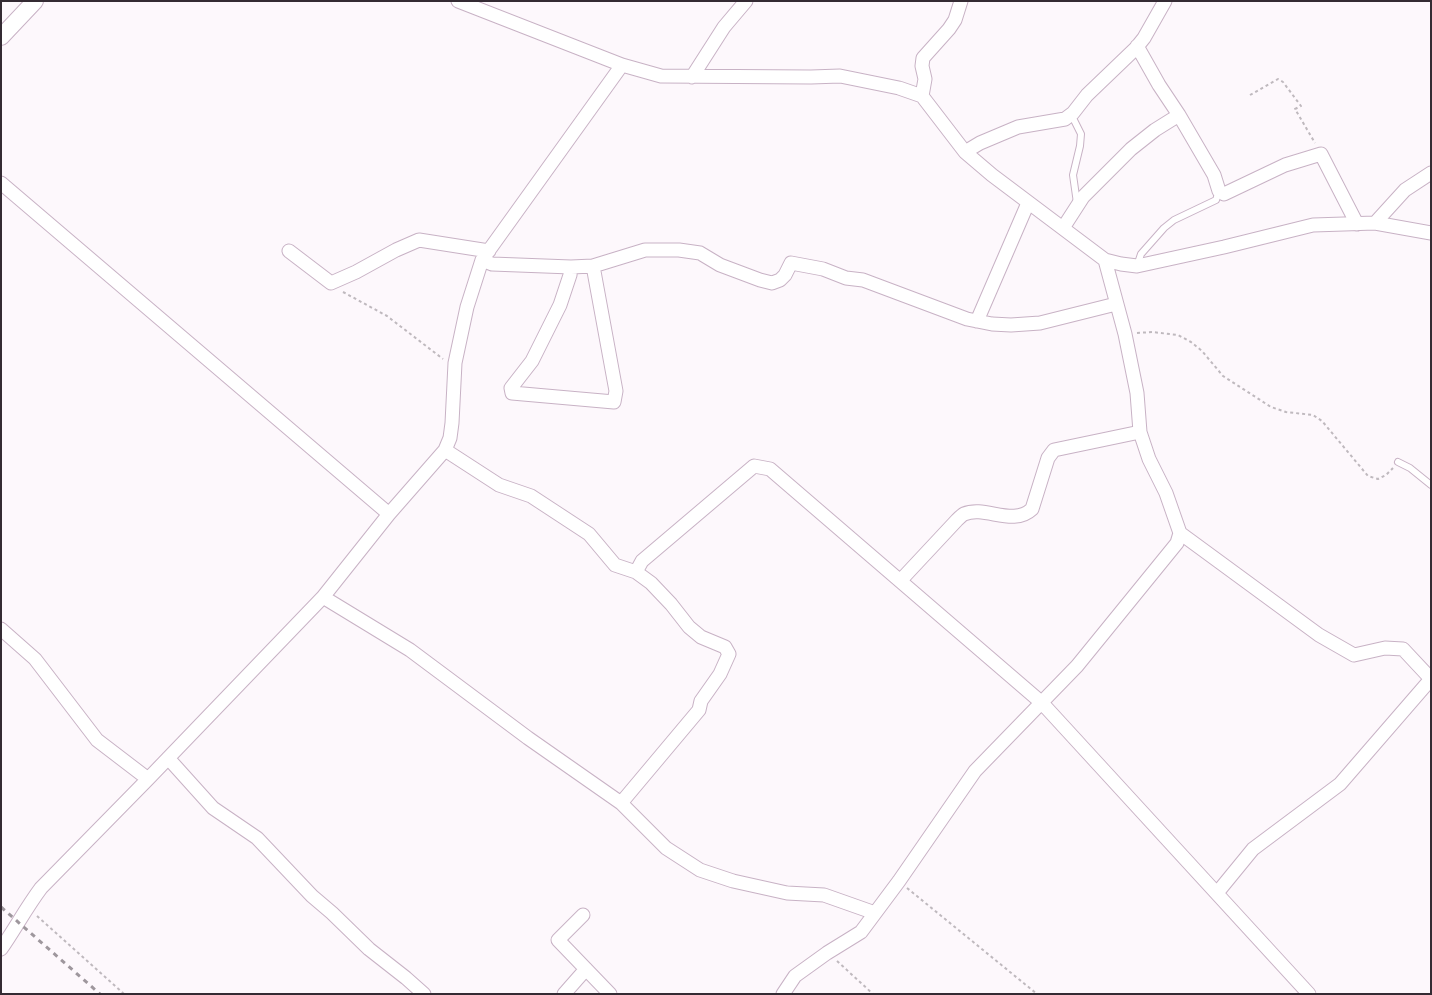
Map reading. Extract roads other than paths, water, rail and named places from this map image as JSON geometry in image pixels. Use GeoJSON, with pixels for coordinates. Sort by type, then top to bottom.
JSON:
{"type":"FeatureCollection","features":[{"type":"Feature","properties":{"kind":"street"},"geometry":{"type":"LineString","coordinates":[[1,37],[35,1]]}},
{"type":"Feature","properties":{"kind":"street"},"geometry":{"type":"LineString","coordinates":[[458,1],[622,65],[661,76],[840,76],[899,88],[922,96],[965,152],[992,175],[1105,260],[1121,264],[1137,266],[1312,226],[1375,223],[1431,233]]}},
{"type":"Feature","properties":{"kind":"street"},"geometry":{"type":"LineString","coordinates":[[692,77],[724,27],[746,1]]}},
{"type":"Feature","properties":{"kind":"street"},"geometry":{"type":"LineString","coordinates":[[922,96],[925,79],[922,66],[923,58],[949,29],[955,20],[960,1]]}},
{"type":"Feature","properties":{"kind":"street"},"geometry":{"type":"LineString","coordinates":[[965,152],[980,143],[1018,127],[1065,119],[1144,38],[1165,1]]}},
{"type":"Feature","properties":{"kind":"street"},"geometry":{"type":"LineString","coordinates":[[1137,46],[1214,175],[1219,191],[1224,194],[1285,165],[1321,154],[1357,224]]}},
{"type":"Feature","properties":{"kind":"street"},"geometry":{"type":"LineString","coordinates":[[1,949],[40,888],[148,779],[323,597],[389,514],[445,450],[450,438],[455,369],[467,307],[485,256],[622,65]]}},
{"type":"Feature","properties":{"kind":"street"},"geometry":{"type":"LineString","coordinates":[[1063,228],[1083,197],[1131,150],[1155,130],[1179,115]]}},
{"type":"Feature","properties":{"kind":"street"},"geometry":{"type":"LineString","coordinates":[[1375,223],[1405,190],[1431,173]]}},
{"type":"Feature","properties":{"kind":"street"},"geometry":{"type":"LineString","coordinates":[[1,183],[389,514]]}},
{"type":"Feature","properties":{"kind":"street"},"geometry":{"type":"LineString","coordinates":[[977,321],[1028,203]]}},
{"type":"Feature","properties":{"kind":"street"},"geometry":{"type":"LineString","coordinates":[[289,251],[331,283],[419,240],[485,256],[492,264],[571,267],[593,266],[645,250],[679,250],[700,253],[720,265],[772,283],[780,280],[791,263],[823,269],[846,278],[863,280],[967,319],[992,324],[1011,325],[1040,323],[1116,304]]}},
{"type":"Feature","properties":{"kind":"street"},"geometry":{"type":"LineString","coordinates":[[783,994],[795,976],[827,953],[861,932],[899,881],[975,771],[1077,666],[1178,543],[1180,533],[1166,493],[1149,458],[1140,432],[1137,393],[1125,334],[1105,260]]}},
{"type":"Feature","properties":{"kind":"street"},"geometry":{"type":"LineString","coordinates":[[571,267],[570,276],[560,305],[532,361],[511,388],[512,393],[614,402],[616,391],[593,266]]}},
{"type":"Feature","properties":{"kind":"street"},"geometry":{"type":"LineString","coordinates":[[900,581],[964,514],[973,512],[1019,516],[1027,514],[1032,509],[1048,458],[1054,450],[1140,432]]}},
{"type":"Feature","properties":{"kind":"street"},"geometry":{"type":"LineString","coordinates":[[445,450],[498,486],[531,496],[589,534],[615,565],[636,572],[651,583],[671,604],[689,628],[701,637],[725,647],[729,654],[720,674],[701,701],[699,710],[621,803]]}},
{"type":"Feature","properties":{"kind":"street"},"geometry":{"type":"LineString","coordinates":[[636,572],[642,561],[754,466],[770,469],[1042,703],[1309,994]]}},
{"type":"Feature","properties":{"kind":"street"},"geometry":{"type":"LineString","coordinates":[[1180,533],[1319,635],[1354,655],[1385,648],[1403,649],[1431,679],[1340,784],[1253,848],[1217,893]]}},
{"type":"Feature","properties":{"kind":"street"},"geometry":{"type":"LineString","coordinates":[[323,597],[410,650],[528,738],[621,803],[666,848],[700,870],[733,881],[764,888],[787,892],[824,895],[875,913]]}},
{"type":"Feature","properties":{"kind":"street"},"geometry":{"type":"LineString","coordinates":[[1,629],[36,659],[97,740],[148,779]]}},
{"type":"Feature","properties":{"kind":"street"},"geometry":{"type":"LineString","coordinates":[[168,758],[213,808],[257,838],[312,896],[369,949],[424,994]]}},
{"type":"Feature","properties":{"kind":"street"},"geometry":{"type":"LineString","coordinates":[[583,915],[558,940],[610,994]]}},
{"type":"Feature","properties":{"kind":"street"},"geometry":{"type":"LineString","coordinates":[[564,994],[586,969]]}},
{"type":"Feature","properties":{"kind":"lane"},"geometry":{"type":"LineString","coordinates":[[1071,114],[1081,134],[1080,146],[1073,175],[1077,205]]}},
{"type":"Feature","properties":{"kind":"lane"},"geometry":{"type":"LineString","coordinates":[[1137,266],[1141,254],[1164,228],[1174,220],[1216,200],[1219,191]]}},
{"type":"Feature","properties":{"kind":"lane"},"geometry":{"type":"LineString","coordinates":[[1398,462],[1410,468],[1431,485]]}},
{"type":"Feature","properties":{"kind":"railway"},"geometry":{"type":"LineString","coordinates":[[1,907],[100,994]]}}]}
